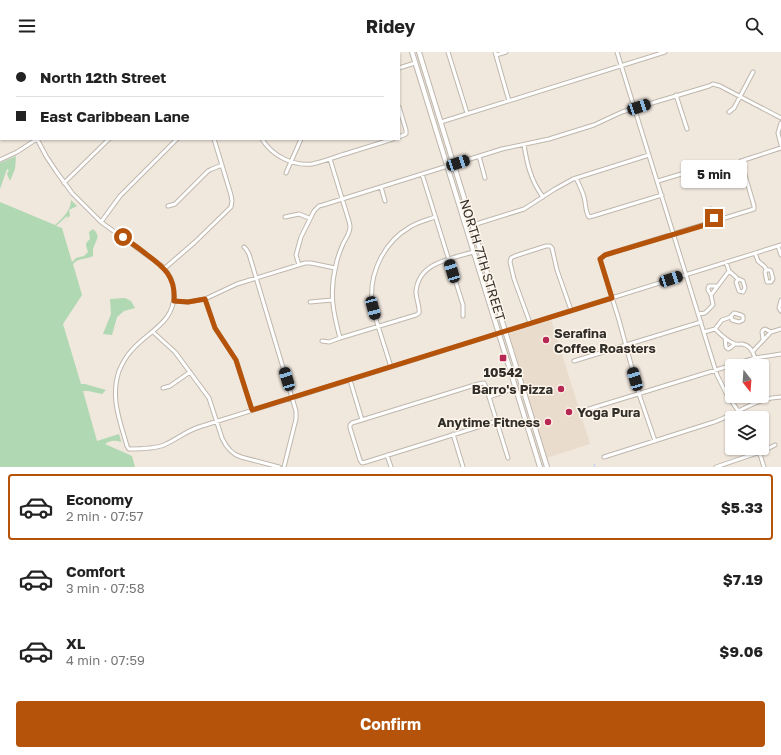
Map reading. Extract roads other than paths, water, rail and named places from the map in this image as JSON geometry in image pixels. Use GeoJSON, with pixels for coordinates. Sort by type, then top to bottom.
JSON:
{"type":"FeatureCollection","features":[{"type":"Feature","properties":{"kind":"main road","name":"NORTH 7TH STREET"},"geometry":{"type":"LineString","coordinates":[[412,52],[540,467]]}},
{"type":"Feature","properties":{"kind":"main road","name":"NORTH 7TH STREET"},"geometry":{"type":"LineString","coordinates":[[419,52],[547,467]]}},
{"type":"Feature","properties":{"kind":"street"},"geometry":{"type":"LineString","coordinates":[[448,52],[467,114]]}},
{"type":"Feature","properties":{"kind":"street"},"geometry":{"type":"LineString","coordinates":[[506,52],[495,54],[509,100]]}},
{"type":"Feature","properties":{"kind":"street"},"geometry":{"type":"LineString","coordinates":[[617,52],[716,370],[724,390],[737,411]]}},
{"type":"Feature","properties":{"kind":"street"},"geometry":{"type":"LineString","coordinates":[[440,122],[664,52]]}},
{"type":"Feature","properties":{"kind":"street"},"geometry":{"type":"LineString","coordinates":[[400,68],[415,63]]}},
{"type":"Feature","properties":{"kind":"street"},"geometry":{"type":"LineString","coordinates":[[730,112],[741,97],[754,72]]}},
{"type":"Feature","properties":{"kind":"street"},"geometry":{"type":"LineString","coordinates":[[299,265],[296,252],[301,237],[314,211],[319,206],[509,147],[549,139],[588,127],[622,112],[676,95],[713,84],[720,86],[781,118]]}},
{"type":"Feature","properties":{"kind":"street"},"geometry":{"type":"LineString","coordinates":[[676,95],[687,129]]}},
{"type":"Feature","properties":{"kind":"street"},"geometry":{"type":"LineString","coordinates":[[400,110],[406,130],[406,134],[400,137]]}},
{"type":"Feature","properties":{"kind":"street"},"geometry":{"type":"LineString","coordinates":[[655,441],[639,394],[600,259],[605,255],[754,209],[741,161],[781,146],[778,133],[781,124]]}},
{"type":"Feature","properties":{"kind":"street"},"geometry":{"type":"LineString","coordinates":[[0,160],[17,152],[35,140]]}},
{"type":"Feature","properties":{"kind":"street"},"geometry":{"type":"LineString","coordinates":[[38,140],[46,156],[72,193],[102,222],[165,268],[173,286],[174,301],[170,312],[162,324],[131,350],[120,371],[116,384],[116,409],[129,449],[152,448],[164,444],[193,429],[217,421],[755,253],[780,246],[781,255]]}},
{"type":"Feature","properties":{"kind":"street"},"geometry":{"type":"LineString","coordinates":[[64,183],[108,140]]}},
{"type":"Feature","properties":{"kind":"street"},"geometry":{"type":"LineString","coordinates":[[102,222],[120,196],[176,140]]}},
{"type":"Feature","properties":{"kind":"street"},"geometry":{"type":"LineString","coordinates":[[165,268],[195,242],[231,207],[232,198],[214,140]]}},
{"type":"Feature","properties":{"kind":"street"},"geometry":{"type":"LineString","coordinates":[[263,140],[270,150],[278,156],[291,162],[302,164],[330,159],[390,140]]}},
{"type":"Feature","properties":{"kind":"street"},"geometry":{"type":"LineString","coordinates":[[286,172],[301,140]]}},
{"type":"Feature","properties":{"kind":"street"},"geometry":{"type":"LineString","coordinates":[[524,145],[530,173],[543,197]]}},
{"type":"Feature","properties":{"kind":"street"},"geometry":{"type":"LineString","coordinates":[[472,225],[524,209],[561,185],[576,178],[649,155]]}},
{"type":"Feature","properties":{"kind":"street"},"geometry":{"type":"LineString","coordinates":[[479,156],[485,178]]}},
{"type":"Feature","properties":{"kind":"street"},"geometry":{"type":"LineString","coordinates":[[330,159],[350,227],[341,248],[335,268],[332,288],[334,316],[340,338]]}},
{"type":"Feature","properties":{"kind":"street"},"geometry":{"type":"LineString","coordinates":[[168,206],[175,204],[208,171],[222,165]]}},
{"type":"Feature","properties":{"kind":"street"},"geometry":{"type":"LineString","coordinates":[[658,181],[698,169]]}},
{"type":"Feature","properties":{"kind":"street"},"geometry":{"type":"LineString","coordinates":[[422,174],[463,305],[463,316]]}},
{"type":"Feature","properties":{"kind":"street"},"geometry":{"type":"LineString","coordinates":[[576,178],[586,203],[587,214],[589,217],[662,195]]}},
{"type":"Feature","properties":{"kind":"street"},"geometry":{"type":"LineString","coordinates":[[381,187],[385,201]]}},
{"type":"Feature","properties":{"kind":"street"},"geometry":{"type":"LineString","coordinates":[[711,210],[715,222]]}},
{"type":"Feature","properties":{"kind":"street"},"geometry":{"type":"LineString","coordinates":[[285,217],[299,214],[310,218]]}},
{"type":"Feature","properties":{"kind":"street"},"geometry":{"type":"LineString","coordinates":[[391,367],[373,308],[372,296],[375,271],[389,245],[402,233],[417,223],[436,217]]}},
{"type":"Feature","properties":{"kind":"street"},"geometry":{"type":"LineString","coordinates":[[530,323],[514,279],[510,262],[511,258],[514,256],[550,246],[552,248],[557,270],[571,310]]}},
{"type":"Feature","properties":{"kind":"street"},"geometry":{"type":"LineString","coordinates":[[244,247],[249,254],[257,278],[296,414],[284,467]]}},
{"type":"Feature","properties":{"kind":"street"},"geometry":{"type":"LineString","coordinates":[[322,341],[329,342],[416,315],[420,310],[416,299],[417,284],[424,272],[432,266],[448,259],[473,252]]}},
{"type":"Feature","properties":{"kind":"street"},"geometry":{"type":"LineString","coordinates":[[755,253],[758,261],[766,270]]}},
{"type":"Feature","properties":{"kind":"street"},"geometry":{"type":"LineString","coordinates":[[174,301],[188,302],[205,299],[237,284],[308,262],[335,268]]}},
{"type":"Feature","properties":{"kind":"street"},"geometry":{"type":"LineString","coordinates":[[726,262],[729,271],[738,280]]}},
{"type":"Feature","properties":{"kind":"street"},"geometry":{"type":"LineString","coordinates":[[711,295],[729,271]]}},
{"type":"Feature","properties":{"kind":"street"},"geometry":{"type":"LineString","coordinates":[[698,314],[705,312],[713,305],[711,295],[708,290],[709,286],[718,286]]}},
{"type":"Feature","properties":{"kind":"street"},"geometry":{"type":"LineString","coordinates":[[205,299],[215,328],[236,360],[252,410]]}},
{"type":"Feature","properties":{"kind":"street"},"geometry":{"type":"LineString","coordinates":[[310,302],[332,300]]}},
{"type":"Feature","properties":{"kind":"street"},"geometry":{"type":"LineString","coordinates":[[781,300],[779,308],[781,311]]}},
{"type":"Feature","properties":{"kind":"street"},"geometry":{"type":"LineString","coordinates":[[704,332],[715,329],[722,320],[730,317]]}},
{"type":"Feature","properties":{"kind":"street"},"geometry":{"type":"LineString","coordinates":[[574,362],[701,322]]}},
{"type":"Feature","properties":{"kind":"street"},"geometry":{"type":"LineString","coordinates":[[715,329],[735,344],[745,344],[753,351],[755,358]]}},
{"type":"Feature","properties":{"kind":"street"},"geometry":{"type":"LineString","coordinates":[[763,340],[763,330],[765,329],[771,332]]}},
{"type":"Feature","properties":{"kind":"street"},"geometry":{"type":"LineString","coordinates":[[753,351],[771,332],[781,329]]}},
{"type":"Feature","properties":{"kind":"street"},"geometry":{"type":"LineString","coordinates":[[152,332],[175,352],[209,398],[224,442],[230,451],[241,458],[280,467]]}},
{"type":"Feature","properties":{"kind":"street"},"geometry":{"type":"LineString","coordinates":[[725,338],[726,347],[730,348],[735,344]]}},
{"type":"Feature","properties":{"kind":"street"},"geometry":{"type":"LineString","coordinates":[[589,409],[755,358],[781,354]]}},
{"type":"Feature","properties":{"kind":"street"},"geometry":{"type":"LineString","coordinates":[[163,388],[170,386],[190,372]]}},
{"type":"Feature","properties":{"kind":"street"},"geometry":{"type":"LineString","coordinates":[[350,380],[362,420]]}},
{"type":"Feature","properties":{"kind":"street"},"geometry":{"type":"LineString","coordinates":[[497,421],[366,462],[362,462],[360,460],[350,428],[352,423],[484,383],[489,396],[497,421],[508,458]]}},
{"type":"Feature","properties":{"kind":"street"},"geometry":{"type":"LineString","coordinates":[[489,396],[516,388]]}},
{"type":"Feature","properties":{"kind":"street"},"geometry":{"type":"LineString","coordinates":[[740,411],[759,401],[781,397]]}},
{"type":"Feature","properties":{"kind":"street"},"geometry":{"type":"LineString","coordinates":[[604,457],[725,417]]}},
{"type":"Feature","properties":{"kind":"street"},"geometry":{"type":"LineString","coordinates":[[453,434],[463,467]]}},
{"type":"Feature","properties":{"kind":"street"},"geometry":{"type":"LineString","coordinates":[[769,448],[775,445]]}},
{"type":"Feature","properties":{"kind":"street"},"geometry":{"type":"LineString","coordinates":[[387,455],[391,467]]}},
{"type":"Feature","properties":{"kind":"street"},"geometry":{"type":"LineString","coordinates":[[716,467],[751,455]]}},
{"type":"Feature","properties":{"kind":"street"},"geometry":{"type":"LineString","coordinates":[[761,455],[764,467]]}},
{"type":"Feature","properties":{"kind":"place","name":"Serafina Coffee Roasters"},"geometry":{"type":"Point","coordinates":[546,340]}},
{"type":"Feature","properties":{"kind":"place","name":"10542"},"geometry":{"type":"Point","coordinates":[503,358]}},
{"type":"Feature","properties":{"kind":"place","name":"Barro's Pizza"},"geometry":{"type":"Point","coordinates":[561,389]}},
{"type":"Feature","properties":{"kind":"place","name":"Yoga Pura"},"geometry":{"type":"Point","coordinates":[569,412]}},
{"type":"Feature","properties":{"kind":"place","name":"Anytime Fitness"},"geometry":{"type":"Point","coordinates":[548,422]}}]}
